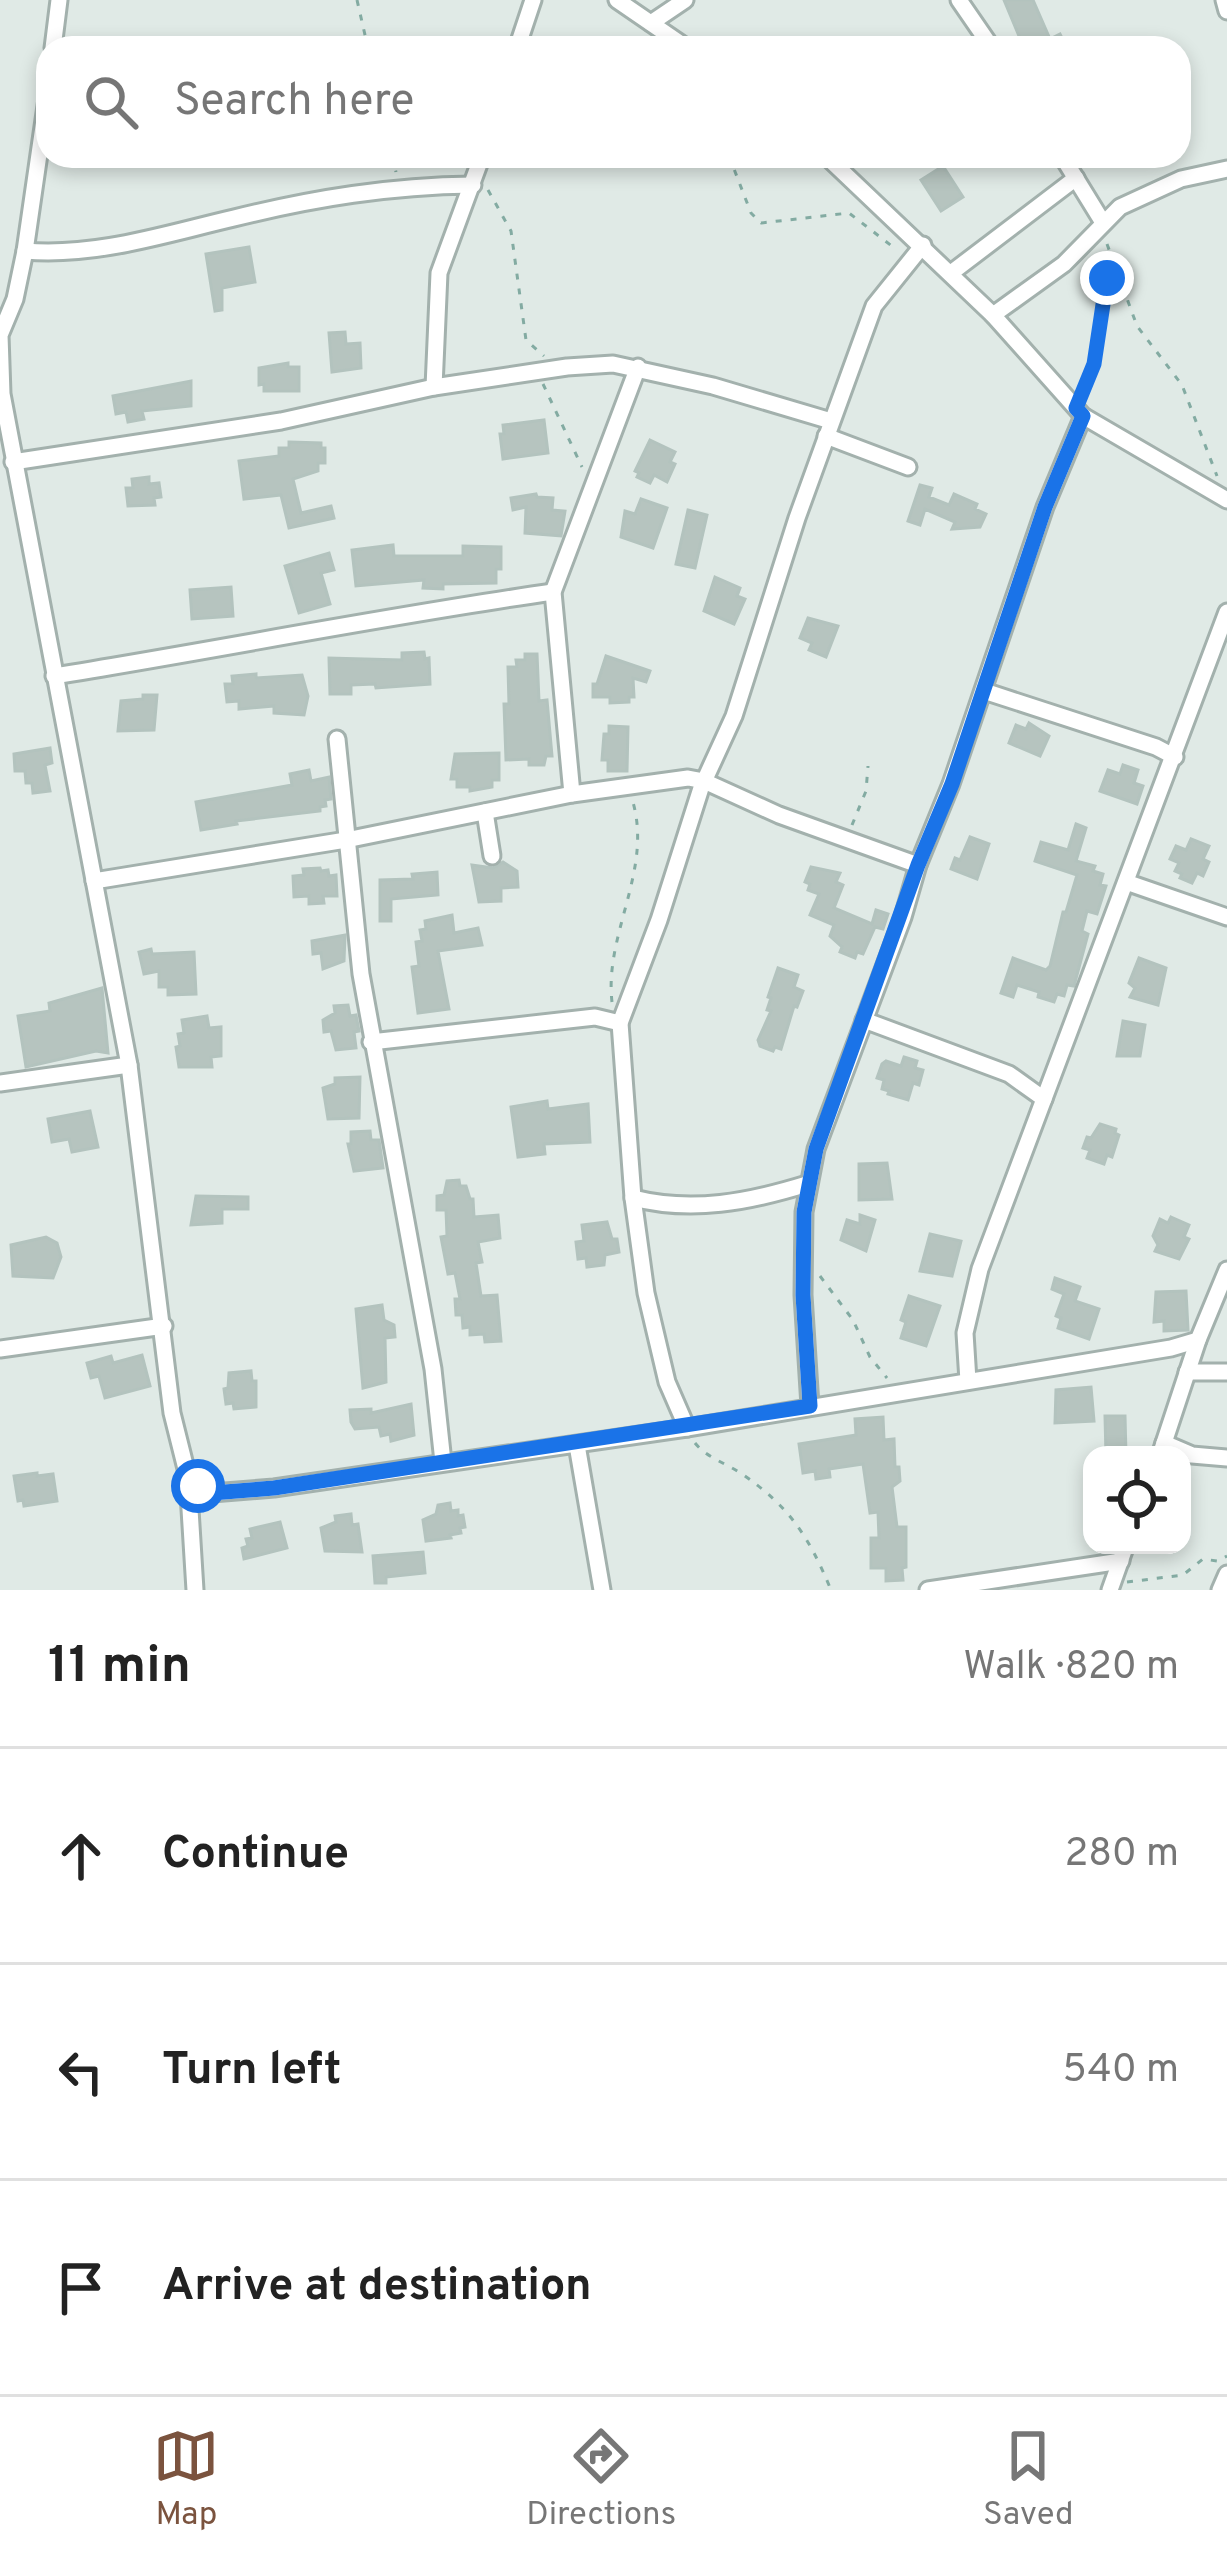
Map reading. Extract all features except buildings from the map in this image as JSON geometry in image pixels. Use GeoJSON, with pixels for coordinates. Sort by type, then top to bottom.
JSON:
{"type":"FeatureCollection","features":[{"type":"Feature","properties":{"kind":"street"},"geometry":{"type":"LineString","coordinates":[[54,36],[59,0]]}},
{"type":"Feature","properties":{"kind":"street"},"geometry":{"type":"LineString","coordinates":[[521,36],[532,0]]}},
{"type":"Feature","properties":{"kind":"street"},"geometry":{"type":"LineString","coordinates":[[617,0],[669,36]]}},
{"type":"Feature","properties":{"kind":"street"},"geometry":{"type":"LineString","coordinates":[[650,22],[685,0]]}},
{"type":"Feature","properties":{"kind":"street"},"geometry":{"type":"LineString","coordinates":[[959,0],[984,36]]}},
{"type":"Feature","properties":{"kind":"street"},"geometry":{"type":"LineString","coordinates":[[37,168],[15,298],[0,335],[2,394],[130,1065],[172,1413],[188,1477],[195,1590]]}},
{"type":"Feature","properties":{"kind":"street"},"geometry":{"type":"LineString","coordinates":[[839,168],[993,315],[1079,412],[1224,498]]}},
{"type":"Feature","properties":{"kind":"street"},"geometry":{"type":"LineString","coordinates":[[1070,168],[1102,220]]}},
{"type":"Feature","properties":{"kind":"street"},"geometry":{"type":"LineString","coordinates":[[993,315],[1064,264],[1102,220],[1120,207],[1158,188],[1227,170]]}},
{"type":"Feature","properties":{"kind":"street"},"geometry":{"type":"LineString","coordinates":[[25,251],[63,254],[102,249],[324,198],[478,171]]}},
{"type":"Feature","properties":{"kind":"street"},"geometry":{"type":"LineString","coordinates":[[434,387],[439,273],[478,171]]}},
{"type":"Feature","properties":{"kind":"street"},"geometry":{"type":"LineString","coordinates":[[951,273],[1076,178]]}},
{"type":"Feature","properties":{"kind":"street"},"geometry":{"type":"LineString","coordinates":[[687,1428],[667,1382],[656,1337],[633,1198],[620,1023],[704,781],[734,716],[874,306],[923,245]]}},
{"type":"Feature","properties":{"kind":"street"},"geometry":{"type":"LineString","coordinates":[[13,462],[281,421],[538,370],[613,364],[638,367],[829,428],[908,467]]}},
{"type":"Feature","properties":{"kind":"street"},"geometry":{"type":"LineString","coordinates":[[572,794],[553,592],[638,367]]}},
{"type":"Feature","properties":{"kind":"street"},"geometry":{"type":"LineString","coordinates":[[810,1406],[804,1212],[824,1121],[984,692],[1079,412]]}},
{"type":"Feature","properties":{"kind":"street"},"geometry":{"type":"LineString","coordinates":[[54,676],[226,648],[324,626],[553,592]]}},
{"type":"Feature","properties":{"kind":"street"},"geometry":{"type":"LineString","coordinates":[[968,1381],[964,1359],[971,1299],[1227,612]]}},
{"type":"Feature","properties":{"kind":"street"},"geometry":{"type":"LineString","coordinates":[[984,692],[1175,757]]}},
{"type":"Feature","properties":{"kind":"street"},"geometry":{"type":"LineString","coordinates":[[337,739],[371,1042],[424,1314],[443,1462]]}},
{"type":"Feature","properties":{"kind":"street"},"geometry":{"type":"LineString","coordinates":[[94,881],[684,778],[704,781],[779,815],[918,865]]}},
{"type":"Feature","properties":{"kind":"street"},"geometry":{"type":"LineString","coordinates":[[484,812],[492,856]]}},
{"type":"Feature","properties":{"kind":"street"},"geometry":{"type":"LineString","coordinates":[[1126,881],[1227,917]]}},
{"type":"Feature","properties":{"kind":"street"},"geometry":{"type":"LineString","coordinates":[[371,1042],[595,1016],[620,1023]]}},
{"type":"Feature","properties":{"kind":"street"},"geometry":{"type":"LineString","coordinates":[[863,1020],[1009,1074],[1044,1099]]}},
{"type":"Feature","properties":{"kind":"street"},"geometry":{"type":"LineString","coordinates":[[0,1083],[130,1065]]}},
{"type":"Feature","properties":{"kind":"street"},"geometry":{"type":"LineString","coordinates":[[633,1198],[686,1208],[808,1184]]}},
{"type":"Feature","properties":{"kind":"street"},"geometry":{"type":"LineString","coordinates":[[775,1194],[804,1212]]}},
{"type":"Feature","properties":{"kind":"street"},"geometry":{"type":"LineString","coordinates":[[1163,1446],[1227,1270]]}},
{"type":"Feature","properties":{"kind":"street"},"geometry":{"type":"LineString","coordinates":[[0,1349],[164,1326]]}},
{"type":"Feature","properties":{"kind":"street"},"geometry":{"type":"LineString","coordinates":[[188,1477],[212,1493],[235,1492],[687,1428],[1198,1340]]}},
{"type":"Feature","properties":{"kind":"street"},"geometry":{"type":"LineString","coordinates":[[1187,1372],[1227,1372]]}},
{"type":"Feature","properties":{"kind":"street"},"geometry":{"type":"LineString","coordinates":[[577,1445],[602,1590]]}},
{"type":"Feature","properties":{"kind":"street"},"geometry":{"type":"LineString","coordinates":[[1191,1455],[1227,1458]]}},
{"type":"Feature","properties":{"kind":"street"},"geometry":{"type":"LineString","coordinates":[[928,1590],[1119,1554]]}},
{"type":"Feature","properties":{"kind":"street"},"geometry":{"type":"LineString","coordinates":[[1112,1585],[1124,1554]]}},
{"type":"Feature","properties":{"kind":"street"},"geometry":{"type":"LineString","coordinates":[[1220,1590],[1227,1574]]}},
{"type":"Feature","properties":{"kind":"path"},"geometry":{"type":"LineString","coordinates":[[357,0],[365,36]]}},
{"type":"Feature","properties":{"kind":"path"},"geometry":{"type":"LineString","coordinates":[[395,168],[399,186]]}},
{"type":"Feature","properties":{"kind":"path"},"geometry":{"type":"LineString","coordinates":[[734,168],[751,213],[761,223],[849,212],[909,261]]}},
{"type":"Feature","properties":{"kind":"path"},"geometry":{"type":"LineString","coordinates":[[478,171],[511,231],[526,340],[538,353],[567,367]]}},
{"type":"Feature","properties":{"kind":"path"},"geometry":{"type":"LineString","coordinates":[[1102,220],[1111,264],[1137,326],[1182,385],[1224,498]]}},
{"type":"Feature","properties":{"kind":"path"},"geometry":{"type":"LineString","coordinates":[[1079,412],[1094,364],[1111,264]]}},
{"type":"Feature","properties":{"kind":"path"},"geometry":{"type":"LineString","coordinates":[[538,370],[557,421],[592,488]]}},
{"type":"Feature","properties":{"kind":"path"},"geometry":{"type":"LineString","coordinates":[[846,837],[863,800],[868,766]]}},
{"type":"Feature","properties":{"kind":"path"},"geometry":{"type":"LineString","coordinates":[[620,1023],[611,998],[612,980],[637,858],[635,808],[627,786]]}},
{"type":"Feature","properties":{"kind":"path"},"geometry":{"type":"LineString","coordinates":[[804,1249],[859,1330],[870,1357],[899,1391]]}},
{"type":"Feature","properties":{"kind":"path"},"geometry":{"type":"LineString","coordinates":[[687,1428],[702,1451],[788,1509],[797,1529],[815,1548],[831,1590]]}},
{"type":"Feature","properties":{"kind":"path"},"geometry":{"type":"LineString","coordinates":[[1112,1585],[1179,1576],[1203,1559],[1217,1561],[1227,1556]]}},
{"type":"Feature","properties":{"kind":"route"},"geometry":{"type":"LineString","coordinates":[[198,1486],[212,1493],[274,1488],[810,1406],[804,1212],[816,1149],[952,784],[1045,507],[1083,416],[1076,408],[1094,364],[1107,278]]}}]}
